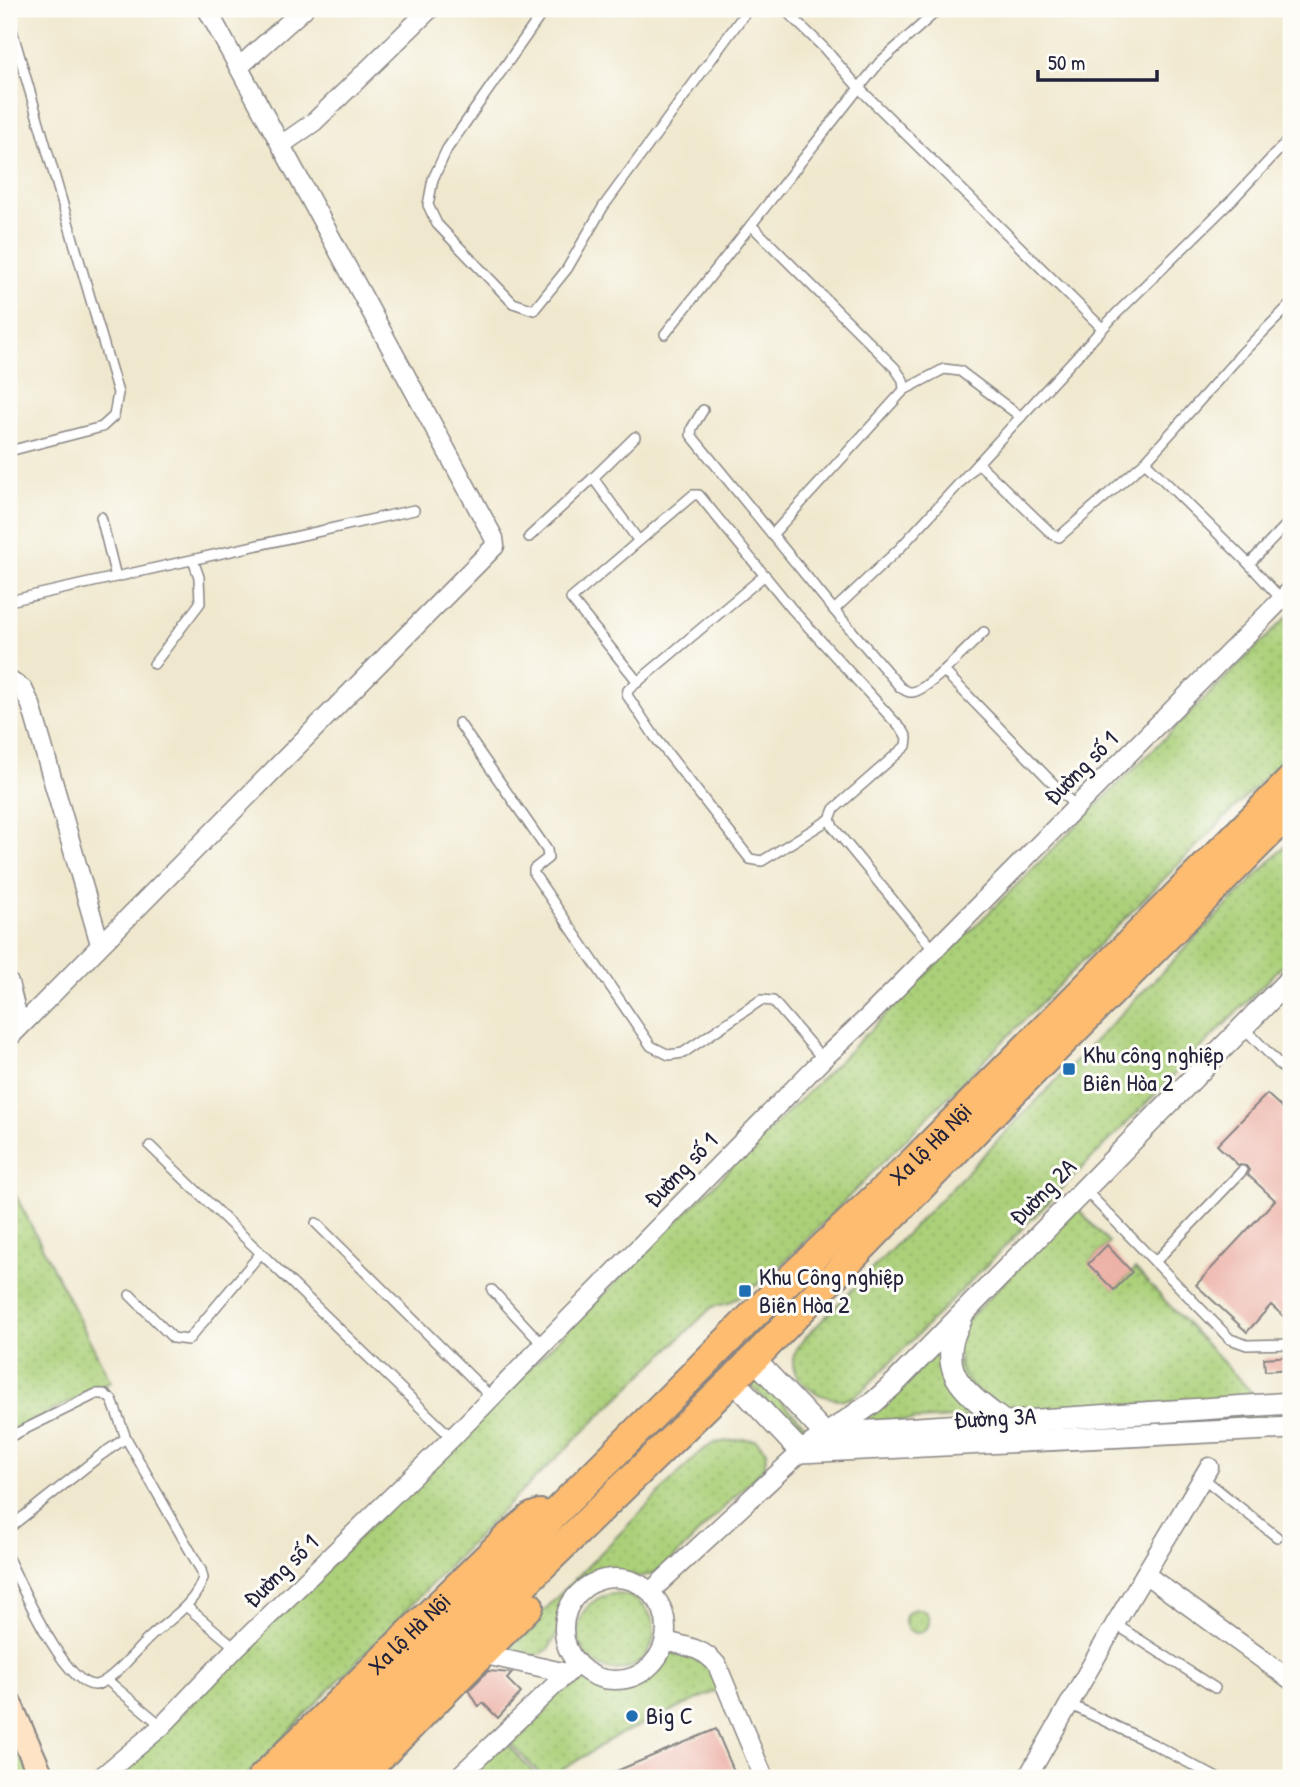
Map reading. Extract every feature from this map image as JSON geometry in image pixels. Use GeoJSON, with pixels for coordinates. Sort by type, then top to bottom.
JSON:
{"type":"FeatureCollection","features":[{"type":"Feature","properties":{"kind":"highway","name":"Xa lộ Hà Nội"},"geometry":{"type":"LineString","coordinates":[[522,1571],[565,1503],[775,1293],[915,1160],[1291,780]]}},
{"type":"Feature","properties":{"kind":"highway","name":"Xa lộ Hà Nội"},"geometry":{"type":"LineString","coordinates":[[733,1380],[1291,811]]}},
{"type":"Feature","properties":{"kind":"highway"},"geometry":{"type":"LineString","coordinates":[[295,1778],[522,1571],[590,1521],[733,1380]]}},
{"type":"Feature","properties":{"kind":"highway","name":"Xa lộ Hà Nội"},"geometry":{"type":"LineString","coordinates":[[262,1778],[504,1541],[532,1517],[565,1503]]}},
{"type":"Feature","properties":{"kind":"highway"},"geometry":{"type":"LineString","coordinates":[[359,1778],[540,1594],[590,1521]]}},
{"type":"Feature","properties":{"kind":"highway"},"geometry":{"type":"LineString","coordinates":[[324,1778],[440,1664],[522,1571]]}},
{"type":"Feature","properties":{"kind":"main road"},"geometry":{"type":"LineString","coordinates":[[9,1703],[42,1778]]}},
{"type":"Feature","properties":{"kind":"street"},"geometry":{"type":"LineString","coordinates":[[15,1032],[495,546],[494,538],[207,9]]}},
{"type":"Feature","properties":{"kind":"street"},"geometry":{"type":"LineString","coordinates":[[239,67],[304,9]]}},
{"type":"Feature","properties":{"kind":"street"},"geometry":{"type":"LineString","coordinates":[[281,145],[314,122],[430,9]]}},
{"type":"Feature","properties":{"kind":"street","name":"Đường số 1"},"geometry":{"type":"LineString","coordinates":[[100,1778],[162,1726],[236,1648],[452,1438],[823,1059],[1286,595]]}},
{"type":"Feature","properties":{"kind":"street"},"geometry":{"type":"LineString","coordinates":[[9,680],[23,689],[31,705],[100,944]]}},
{"type":"Feature","properties":{"kind":"street","name":"Đường 2A"},"geometry":{"type":"LineString","coordinates":[[801,1452],[874,1402],[1291,978]]}},
{"type":"Feature","properties":{"kind":"street"},"geometry":{"type":"LineString","coordinates":[[9,983],[15,1032]]}},
{"type":"Feature","properties":{"kind":"street"},"geometry":{"type":"LineString","coordinates":[[970,1304],[951,1343],[951,1364],[959,1381],[973,1399],[1007,1424]]}},
{"type":"Feature","properties":{"kind":"street"},"geometry":{"type":"LineString","coordinates":[[753,1358],[825,1434]]}},
{"type":"Feature","properties":{"kind":"street"},"geometry":{"type":"LineString","coordinates":[[650,1592],[801,1452],[733,1380]]}},
{"type":"Feature","properties":{"kind":"street","name":"Đường 3A"},"geometry":{"type":"LineString","coordinates":[[825,1434],[1007,1424],[1291,1403]]}},
{"type":"Feature","properties":{"kind":"street","name":"Đường 3A"},"geometry":{"type":"LineString","coordinates":[[801,1452],[1291,1428]]}},
{"type":"Feature","properties":{"kind":"street"},"geometry":{"type":"LineString","coordinates":[[1027,1778],[1206,1473]]}},
{"type":"Feature","properties":{"kind":"street"},"geometry":{"type":"LineString","coordinates":[[1145,1574],[1291,1680]]}},
{"type":"Feature","properties":{"kind":"street"},"geometry":{"type":"LineString","coordinates":[[481,1654],[572,1669],[597,1677],[620,1680],[635,1676],[649,1668],[659,1656],[665,1642],[664,1614],[659,1602],[635,1582],[618,1578],[601,1580],[585,1587],[572,1600],[565,1615],[563,1633],[572,1669]]}},
{"type":"Feature","properties":{"kind":"street"},"geometry":{"type":"LineString","coordinates":[[665,1642],[700,1650],[710,1656],[717,1665],[764,1778]]}},
{"type":"Feature","properties":{"kind":"street"},"geometry":{"type":"LineString","coordinates":[[457,1778],[572,1669]]}},
{"type":"Feature","properties":{"kind":"lane"},"geometry":{"type":"LineString","coordinates":[[544,9],[447,149],[433,178],[428,205],[437,224],[513,303],[534,310],[567,268],[603,207],[748,9]]}},
{"type":"Feature","properties":{"kind":"lane"},"geometry":{"type":"LineString","coordinates":[[783,9],[824,48],[859,88],[1102,328]]}},
{"type":"Feature","properties":{"kind":"lane"},"geometry":{"type":"LineString","coordinates":[[665,334],[880,62],[939,9]]}},
{"type":"Feature","properties":{"kind":"lane"},"geometry":{"type":"LineString","coordinates":[[1281,9],[1291,18]]}},
{"type":"Feature","properties":{"kind":"lane"},"geometry":{"type":"LineString","coordinates":[[9,20],[118,393],[114,416],[102,427],[9,451]]}},
{"type":"Feature","properties":{"kind":"lane"},"geometry":{"type":"LineString","coordinates":[[834,610],[900,548],[1102,328],[1291,137]]}},
{"type":"Feature","properties":{"kind":"lane"},"geometry":{"type":"LineString","coordinates":[[751,225],[895,368],[903,380],[904,390]]}},
{"type":"Feature","properties":{"kind":"lane"},"geometry":{"type":"LineString","coordinates":[[978,463],[1052,534],[1059,537],[1144,462],[1242,352],[1291,304]]}},
{"type":"Feature","properties":{"kind":"lane"},"geometry":{"type":"LineString","coordinates":[[772,535],[904,390],[944,369],[960,371],[1021,417]]}},
{"type":"Feature","properties":{"kind":"lane"},"geometry":{"type":"LineString","coordinates":[[704,410],[692,428],[691,435],[900,687],[909,692],[916,691],[944,671],[984,632]]}},
{"type":"Feature","properties":{"kind":"lane"},"geometry":{"type":"LineString","coordinates":[[529,537],[635,437]]}},
{"type":"Feature","properties":{"kind":"lane"},"geometry":{"type":"LineString","coordinates":[[1144,462],[1249,564],[1286,595]]}},
{"type":"Feature","properties":{"kind":"lane"},"geometry":{"type":"LineString","coordinates":[[593,478],[638,540]]}},
{"type":"Feature","properties":{"kind":"lane"},"geometry":{"type":"LineString","coordinates":[[638,682],[571,599],[693,495],[699,495],[765,575],[792,609],[907,738],[906,746],[834,810],[830,820],[762,861],[750,859],[655,737],[626,695],[628,690],[638,682],[765,575]]}},
{"type":"Feature","properties":{"kind":"lane"},"geometry":{"type":"LineString","coordinates":[[9,601],[414,510]]}},
{"type":"Feature","properties":{"kind":"lane"},"geometry":{"type":"LineString","coordinates":[[101,517],[116,577]]}},
{"type":"Feature","properties":{"kind":"lane"},"geometry":{"type":"LineString","coordinates":[[1249,564],[1291,520]]}},
{"type":"Feature","properties":{"kind":"lane"},"geometry":{"type":"LineString","coordinates":[[154,664],[200,603],[199,577],[193,560]]}},
{"type":"Feature","properties":{"kind":"lane"},"geometry":{"type":"LineString","coordinates":[[944,671],[1076,807]]}},
{"type":"Feature","properties":{"kind":"lane"},"geometry":{"type":"LineString","coordinates":[[458,723],[547,850],[548,858],[534,869],[534,874],[651,1046],[669,1055],[683,1053],[761,1000],[767,999],[774,1001],[823,1059]]}},
{"type":"Feature","properties":{"kind":"lane"},"geometry":{"type":"LineString","coordinates":[[830,820],[934,950]]}},
{"type":"Feature","properties":{"kind":"lane"},"geometry":{"type":"LineString","coordinates":[[1243,1027],[1291,1076]]}},
{"type":"Feature","properties":{"kind":"lane"},"geometry":{"type":"LineString","coordinates":[[150,1146],[452,1438]]}},
{"type":"Feature","properties":{"kind":"lane"},"geometry":{"type":"LineString","coordinates":[[1156,1262],[1242,1171]]}},
{"type":"Feature","properties":{"kind":"lane"},"geometry":{"type":"LineString","coordinates":[[1084,1189],[1230,1339],[1247,1345],[1291,1344]]}},
{"type":"Feature","properties":{"kind":"lane"},"geometry":{"type":"LineString","coordinates":[[316,1223],[492,1398]]}},
{"type":"Feature","properties":{"kind":"lane"},"geometry":{"type":"LineString","coordinates":[[130,1295],[173,1338],[188,1340],[261,1253]]}},
{"type":"Feature","properties":{"kind":"lane"},"geometry":{"type":"LineString","coordinates":[[492,1290],[543,1345]]}},
{"type":"Feature","properties":{"kind":"lane"},"geometry":{"type":"LineString","coordinates":[[9,1437],[96,1394],[104,1394],[112,1400],[126,1438],[201,1570],[203,1578],[187,1607],[152,1635],[107,1681],[94,1685],[83,1681],[61,1658],[39,1622],[9,1560]]}},
{"type":"Feature","properties":{"kind":"lane"},"geometry":{"type":"LineString","coordinates":[[9,1528],[126,1438]]}},
{"type":"Feature","properties":{"kind":"lane"},"geometry":{"type":"LineString","coordinates":[[1206,1473],[1277,1537]]}},
{"type":"Feature","properties":{"kind":"lane"},"geometry":{"type":"LineString","coordinates":[[187,1607],[236,1648]]}},
{"type":"Feature","properties":{"kind":"lane"},"geometry":{"type":"LineString","coordinates":[[1115,1624],[1215,1688]]}},
{"type":"Feature","properties":{"kind":"lane"},"geometry":{"type":"LineString","coordinates":[[107,1681],[162,1726]]}},
{"type":"Feature","properties":{"kind":"lane"},"geometry":{"type":"LineString","coordinates":[[1069,1704],[1217,1778]]}},
{"type":"Feature","properties":{"kind":"green space"},"geometry":{"type":"Polygon","coordinates":[[[1291,613],[1291,751],[770,1276],[729,1303],[712,1307],[509,1504],[244,1778],[116,1778],[1291,613]]]}},
{"type":"Feature","properties":{"kind":"green space"},"geometry":{"type":"Polygon","coordinates":[[[1291,840],[1291,957],[862,1391],[849,1398],[838,1399],[820,1394],[804,1384],[794,1369],[793,1360],[803,1340],[1291,840]]]}},
{"type":"Feature","properties":{"kind":"green space"},"geometry":{"type":"Polygon","coordinates":[[[9,1182],[111,1382],[9,1432],[9,1182]]]}},
{"type":"Feature","properties":{"kind":"green space"},"geometry":{"type":"Polygon","coordinates":[[[1077,1208],[1109,1243],[1089,1263],[1114,1289],[1135,1269],[1256,1397],[1005,1415],[963,1378],[956,1344],[967,1320],[1077,1208]]]}},
{"type":"Feature","properties":{"kind":"green space"},"geometry":{"type":"Polygon","coordinates":[[[946,1343],[988,1416],[859,1423],[946,1343]]]}},
{"type":"Feature","properties":{"kind":"green space"},"geometry":{"type":"Polygon","coordinates":[[[753,1371],[815,1436],[805,1443],[745,1379],[753,1371]]]}},
{"type":"Feature","properties":{"kind":"green space"},"geometry":{"type":"Polygon","coordinates":[[[1291,1412],[1291,1419],[1028,1431],[1291,1412]]]}},
{"type":"Feature","properties":{"kind":"green space"},"geometry":{"type":"Polygon","coordinates":[[[756,1440],[766,1451],[765,1466],[669,1563],[652,1574],[638,1577],[619,1572],[601,1574],[581,1583],[568,1596],[559,1615],[558,1633],[548,1650],[532,1657],[515,1654],[512,1647],[517,1638],[700,1452],[714,1443],[756,1440]]]}},
{"type":"Feature","properties":{"kind":"green space"},"geometry":{"type":"Polygon","coordinates":[[[616,1594],[631,1597],[643,1605],[651,1617],[654,1632],[651,1647],[643,1659],[631,1667],[616,1670],[601,1667],[589,1659],[581,1647],[578,1632],[581,1617],[589,1605],[601,1597],[616,1594]]]}},
{"type":"Feature","properties":{"kind":"green space"},"geometry":{"type":"Polygon","coordinates":[[[917,1609],[928,1616],[929,1621],[922,1632],[917,1633],[906,1626],[905,1621],[912,1610],[917,1609]]]}},
{"type":"Feature","properties":{"kind":"green space"},"geometry":{"type":"Polygon","coordinates":[[[668,1648],[707,1660],[721,1689],[616,1736],[550,1778],[543,1778],[508,1740],[577,1672],[602,1683],[629,1683],[653,1672],[668,1648]]]}},
{"type":"Feature","properties":{"kind":"green space"},"geometry":{"type":"Polygon","coordinates":[[[9,1726],[32,1778],[10,1778],[9,1726]]]}},
{"type":"Feature","properties":{"kind":"green space"},"geometry":{"type":"Polygon","coordinates":[[[505,1741],[538,1778],[465,1778],[505,1741]]]}},
{"type":"Feature","properties":{"kind":"building"},"geometry":{"type":"Polygon","coordinates":[[[1267,1094],[1291,1116],[1291,1323],[1271,1305],[1247,1332],[1196,1285],[1275,1200],[1248,1175],[1246,1166],[1238,1165],[1217,1145],[1267,1094]]]}},
{"type":"Feature","properties":{"kind":"building"},"geometry":{"type":"Polygon","coordinates":[[[1107,1245],[1132,1272],[1114,1290],[1088,1264],[1107,1245]]]}},
{"type":"Feature","properties":{"kind":"building"},"geometry":{"type":"Polygon","coordinates":[[[1291,1356],[1291,1369],[1265,1371],[1264,1358],[1291,1356]]]}},
{"type":"Feature","properties":{"kind":"building"},"geometry":{"type":"Polygon","coordinates":[[[488,1671],[512,1673],[507,1679],[521,1693],[498,1718],[483,1703],[479,1707],[469,1690],[488,1671]]]}},
{"type":"Feature","properties":{"kind":"building"},"geometry":{"type":"Polygon","coordinates":[[[716,1729],[737,1778],[600,1778],[716,1729]]]}},
{"type":"Feature","properties":{"kind":"place","name":"Khu công nghiệp Biên Hòa 2"},"geometry":{"type":"Point","coordinates":[1069,1069]}},
{"type":"Feature","properties":{"kind":"place","name":"Khu Công nghiệp Biên Hòa 2"},"geometry":{"type":"Point","coordinates":[745,1291]}},
{"type":"Feature","properties":{"kind":"place","name":"Big C"},"geometry":{"type":"Point","coordinates":[632,1716]}}]}
